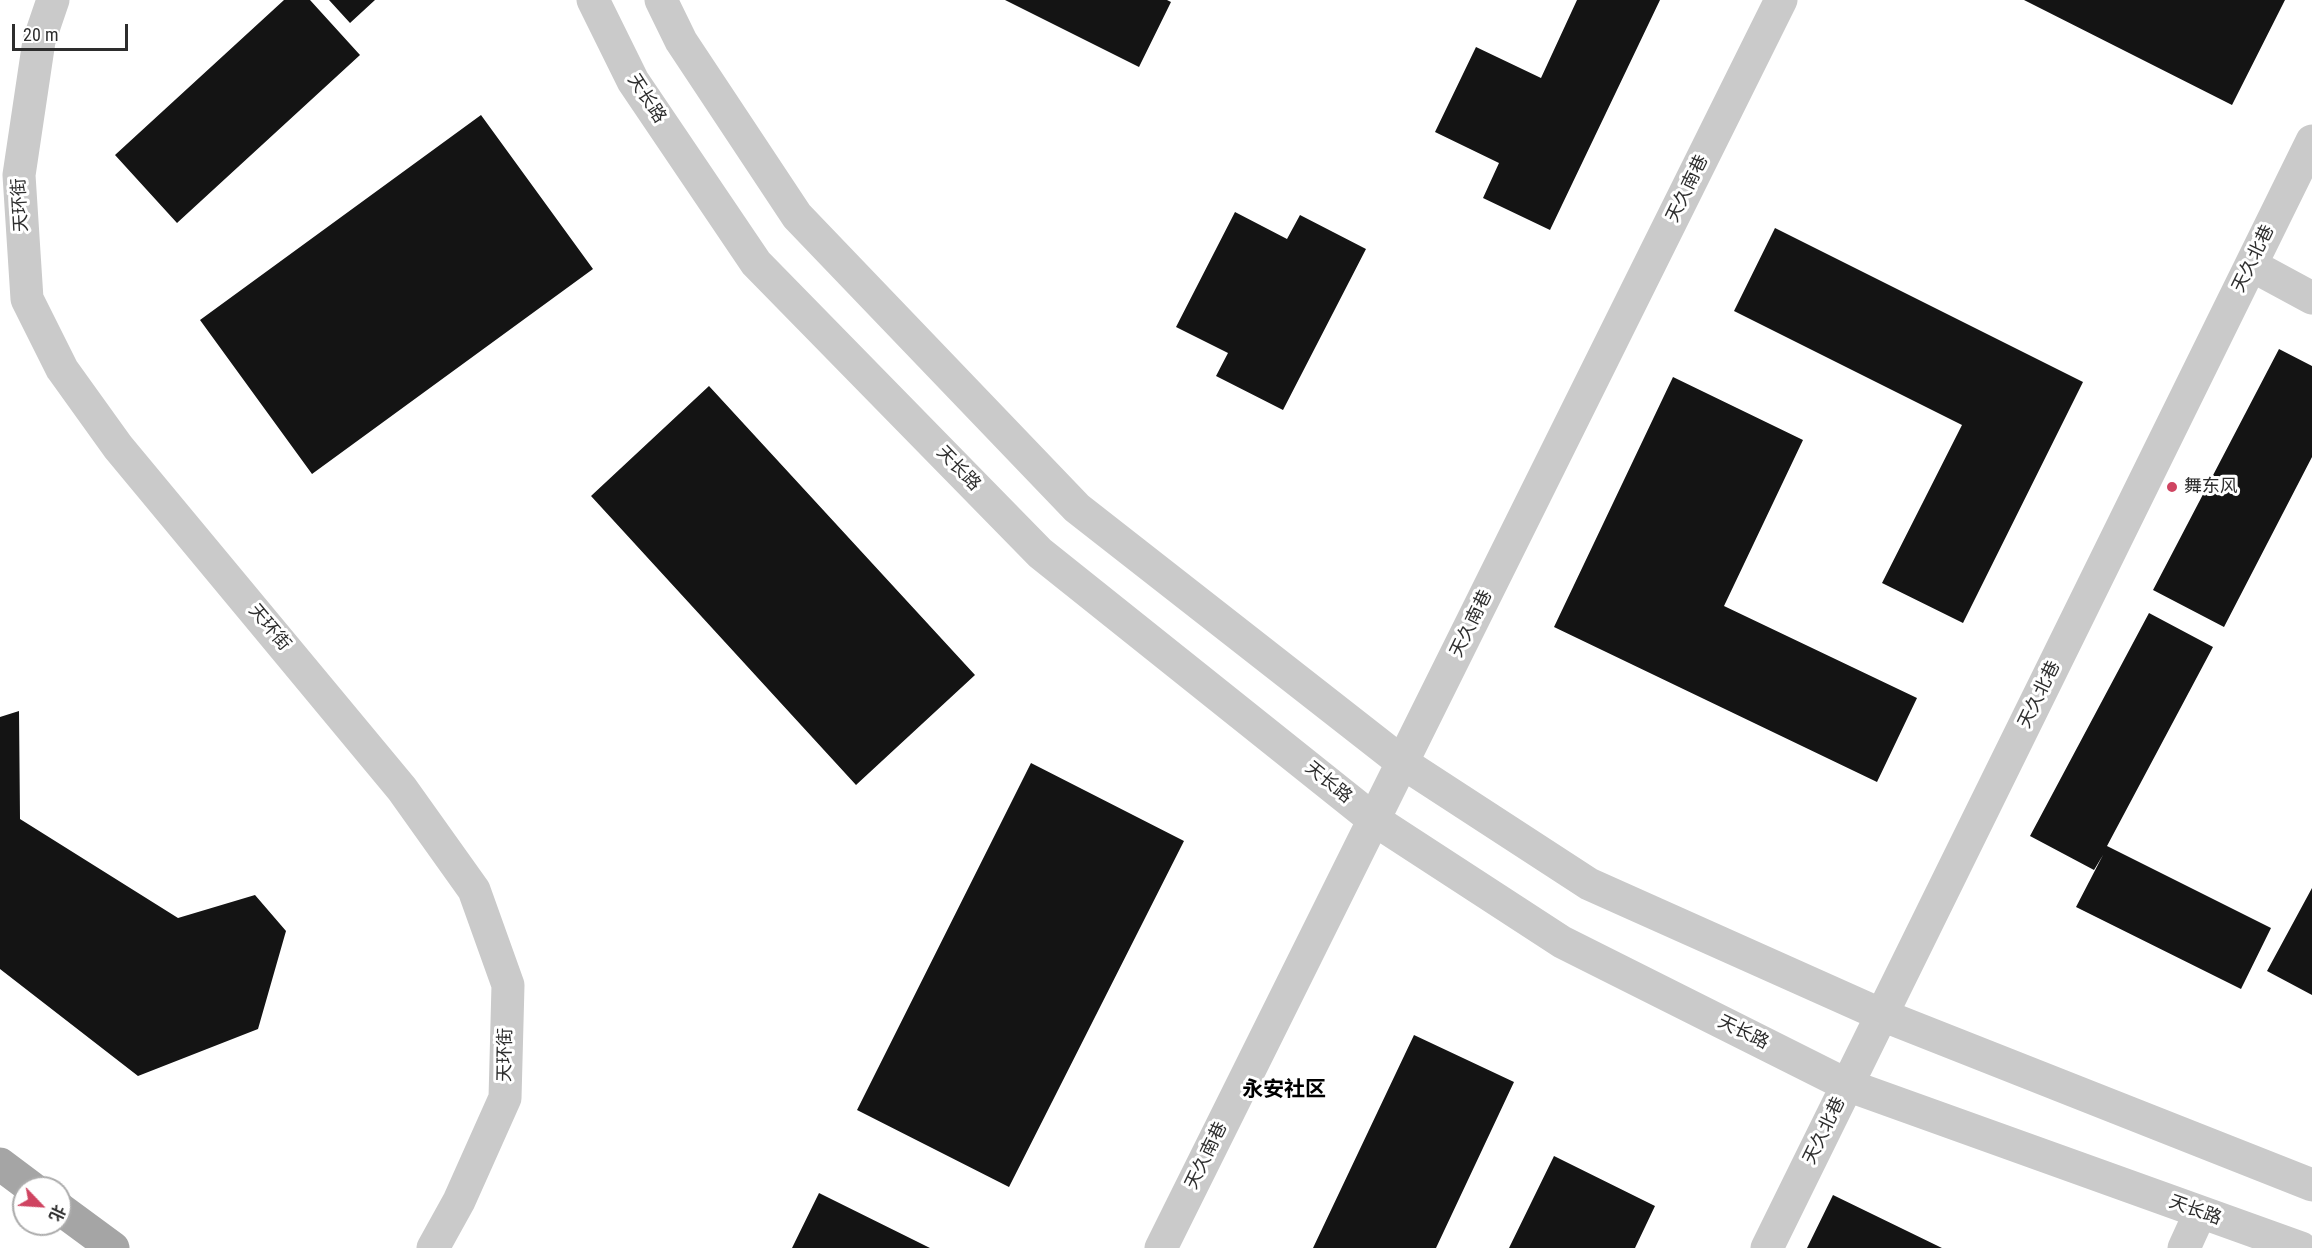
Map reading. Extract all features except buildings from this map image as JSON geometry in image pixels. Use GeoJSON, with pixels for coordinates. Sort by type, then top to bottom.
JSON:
{"type":"FeatureCollection","features":[{"type":"Feature","properties":{"kind":"main road"},"geometry":{"type":"LineString","coordinates":[[0,1164],[16,1176]]}},
{"type":"Feature","properties":{"kind":"main road"},"geometry":{"type":"LineString","coordinates":[[72,1218],[113,1248]]}},
{"type":"Feature","properties":{"kind":"street","name":"天环街"},"geometry":{"type":"LineString","coordinates":[[53,0],[39,41],[19,174],[27,299],[62,369],[118,447],[402,789],[474,890],[508,985],[505,1098],[459,1202],[433,1248]]}},
{"type":"Feature","properties":{"kind":"street","name":"天长路"},"geometry":{"type":"LineString","coordinates":[[593,0],[633,81],[756,263],[1040,553],[1373,819],[1562,942],[1847,1085],[2301,1248]]}},
{"type":"Feature","properties":{"kind":"street"},"geometry":{"type":"LineString","coordinates":[[661,0],[681,40],[797,216],[1077,508],[1403,763],[1589,884],[1882,1015],[2311,1182]]}},
{"type":"Feature","properties":{"kind":"street","name":"天久南巷"},"geometry":{"type":"LineString","coordinates":[[1161,1248],[1781,0]]}},
{"type":"Feature","properties":{"kind":"street","name":"天久北巷"},"geometry":{"type":"LineString","coordinates":[[1767,1248],[2312,141]]}},
{"type":"Feature","properties":{"kind":"street"},"geometry":{"type":"LineString","coordinates":[[2251,265],[2312,298]]}},
{"type":"Feature","properties":{"kind":"street"},"geometry":{"type":"LineString","coordinates":[[2184,1248],[2200,1213]]}},
{"type":"Feature","properties":{"kind":"place","name":"舞东风"},"geometry":{"type":"Point","coordinates":[2172,487]}},
{"type":"Feature","properties":{"kind":"district","name":"永安社区"},"geometry":{"type":"Point","coordinates":[1284,1091]}}]}
